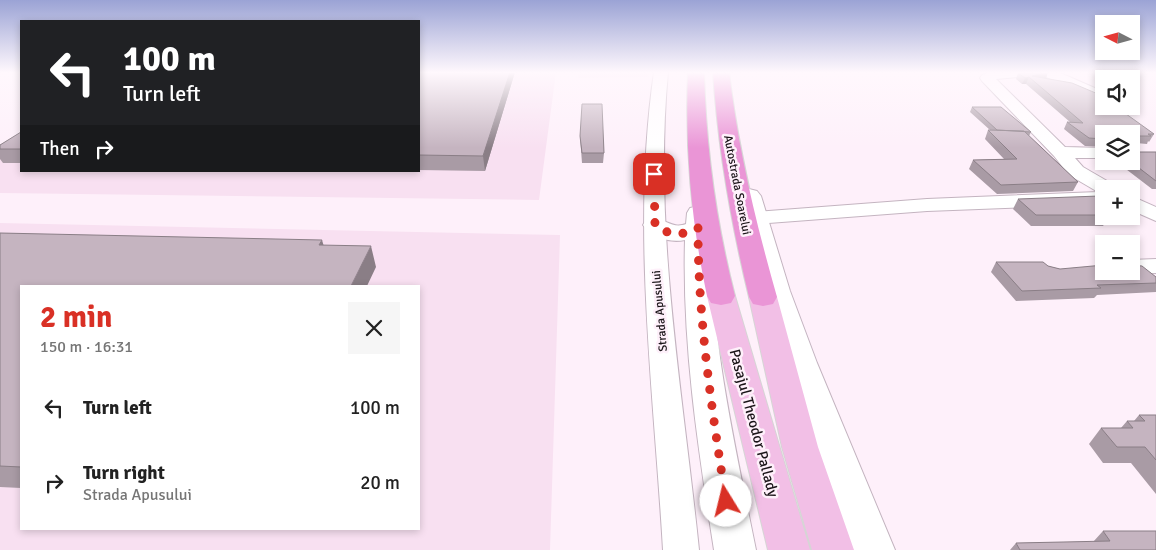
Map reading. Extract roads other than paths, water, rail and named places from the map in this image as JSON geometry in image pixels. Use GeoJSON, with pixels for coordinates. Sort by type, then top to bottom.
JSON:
{"type":"FeatureCollection","features":[{"type":"Feature","properties":{"kind":"highway"},"geometry":{"type":"LineString","coordinates":[[696,98],[696,142],[701,196],[721,296]]}},
{"type":"Feature","properties":{"kind":"highway","name":"Autostrada Soarelui"},"geometry":{"type":"LineString","coordinates":[[724,98],[732,165],[743,220],[763,297]]}},
{"type":"Feature","properties":{"kind":"main road"},"geometry":{"type":"LineString","coordinates":[[732,165],[748,192],[776,291],[800,363],[874,550]]}},
{"type":"Feature","properties":{"kind":"main road"},"geometry":{"type":"LineString","coordinates":[[701,196],[698,228],[700,298],[705,360],[735,550]]}},
{"type":"Feature","properties":{"kind":"main road"},"geometry":{"type":"LineString","coordinates":[[655,225],[666,232],[674,234],[684,234],[698,228]]}},
{"type":"Feature","properties":{"kind":"main road","name":"Pasajul Theodor Pallady"},"geometry":{"type":"LineString","coordinates":[[721,296],[789,550]]}},
{"type":"Feature","properties":{"kind":"main road"},"geometry":{"type":"LineString","coordinates":[[763,297],[800,447],[833,550]]}},
{"type":"Feature","properties":{"kind":"street","name":"Strada Apusului"},"geometry":{"type":"LineString","coordinates":[[658,98],[654,142],[656,260],[681,550]]}},
{"type":"Feature","properties":{"kind":"street"},"geometry":{"type":"LineString","coordinates":[[1006,98],[1076,170],[1095,182]]}},
{"type":"Feature","properties":{"kind":"street"},"geometry":{"type":"LineString","coordinates":[[1060,152],[1095,152]]}},
{"type":"Feature","properties":{"kind":"street"},"geometry":{"type":"LineString","coordinates":[[756,218],[927,205],[1095,198]]}},
{"type":"Feature","properties":{"kind":"street"},"geometry":{"type":"LineString","coordinates":[[1140,207],[1156,215]]}},
{"type":"Feature","properties":{"kind":"street"},"geometry":{"type":"LineString","coordinates":[[1140,267],[1156,266]]}}]}
